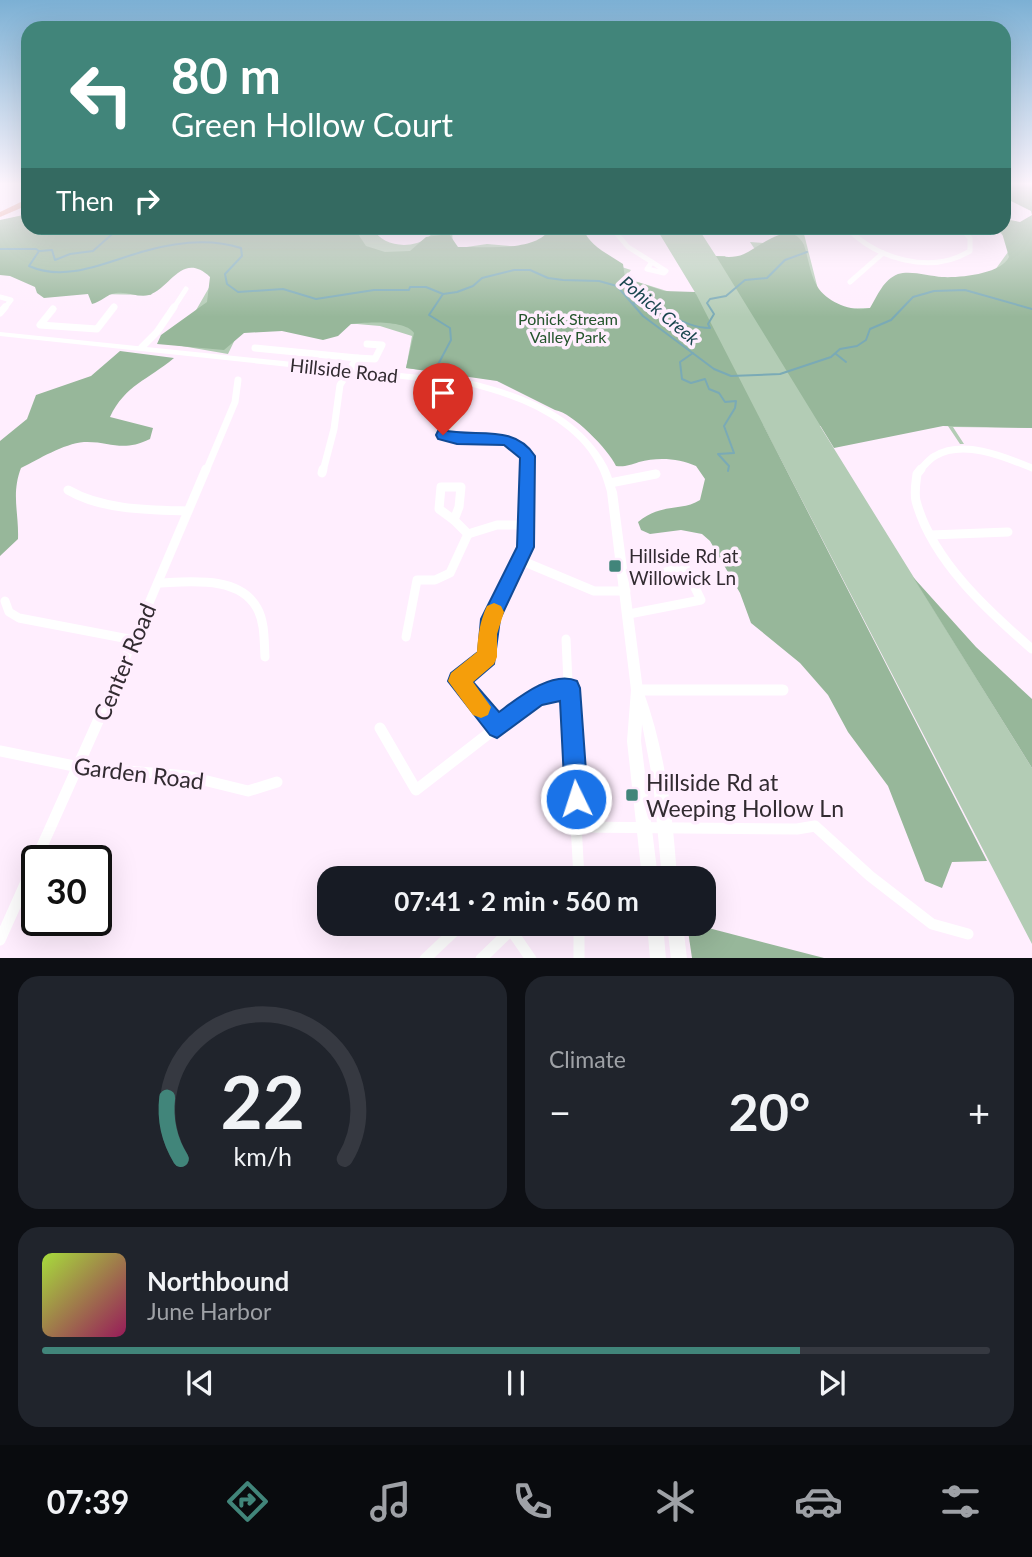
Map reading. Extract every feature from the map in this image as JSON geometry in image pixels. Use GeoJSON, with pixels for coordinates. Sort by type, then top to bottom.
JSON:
{"type":"FeatureCollection","features":[{"type":"Feature","properties":{"kind":"street"},"geometry":{"type":"LineString","coordinates":[[616,235],[653,261]]}},
{"type":"Feature","properties":{"kind":"street"},"geometry":{"type":"LineString","coordinates":[[854,235],[883,253],[923,262],[957,259],[968,254],[972,247],[967,235]]}},
{"type":"Feature","properties":{"kind":"street"},"geometry":{"type":"LineString","coordinates":[[850,282],[883,253]]}},
{"type":"Feature","properties":{"kind":"street"},"geometry":{"type":"LineString","coordinates":[[142,347],[157,332],[186,289]]}},
{"type":"Feature","properties":{"kind":"street"},"geometry":{"type":"LineString","coordinates":[[0,298],[10,300],[0,313]]}},
{"type":"Feature","properties":{"kind":"street"},"geometry":{"type":"LineString","coordinates":[[54,309],[40,324],[97,329],[114,307]]}},
{"type":"Feature","properties":{"kind":"street"},"geometry":{"type":"LineString","coordinates":[[65,340],[77,328]]}},
{"type":"Feature","properties":{"kind":"street","name":"Hillside Road"},"geometry":{"type":"LineString","coordinates":[[0,334],[468,383],[524,399],[560,420],[580,438],[610,483],[617,515],[637,690],[634,741],[649,866]]}},
{"type":"Feature","properties":{"kind":"street"},"geometry":{"type":"LineString","coordinates":[[255,348],[375,359],[382,345],[367,344]]}},
{"type":"Feature","properties":{"kind":"street"},"geometry":{"type":"LineString","coordinates":[[322,472],[334,429],[338,394],[357,358]]}},
{"type":"Feature","properties":{"kind":"street","name":"Center Road"},"geometry":{"type":"LineString","coordinates":[[0,940],[134,640],[235,402],[238,380]]}},
{"type":"Feature","properties":{"kind":"street"},"geometry":{"type":"LineString","coordinates":[[466,407],[443,435],[457,439],[507,439],[528,456],[526,547],[491,619],[487,657],[458,681],[497,727]]}},
{"type":"Feature","properties":{"kind":"street"},"geometry":{"type":"LineString","coordinates":[[1032,468],[996,455],[961,450],[936,455],[922,464],[913,479],[913,496],[931,535],[947,560],[978,598],[1032,649]]}},
{"type":"Feature","properties":{"kind":"street"},"geometry":{"type":"LineString","coordinates":[[610,483],[656,474]]}},
{"type":"Feature","properties":{"kind":"street"},"geometry":{"type":"LineString","coordinates":[[68,490],[83,498],[162,511],[187,512]]}},
{"type":"Feature","properties":{"kind":"street"},"geometry":{"type":"LineString","coordinates":[[454,520],[468,534]]}},
{"type":"Feature","properties":{"kind":"street"},"geometry":{"type":"LineString","coordinates":[[406,637],[417,580],[435,580],[450,573],[468,534],[497,525],[526,524]]}},
{"type":"Feature","properties":{"kind":"street"},"geometry":{"type":"LineString","coordinates":[[931,535],[1008,533]]}},
{"type":"Feature","properties":{"kind":"street"},"geometry":{"type":"LineString","coordinates":[[520,560],[594,590],[626,591]]}},
{"type":"Feature","properties":{"kind":"street"},"geometry":{"type":"LineString","coordinates":[[629,614],[701,600],[684,565],[661,574]]}},
{"type":"Feature","properties":{"kind":"street"},"geometry":{"type":"LineString","coordinates":[[158,583],[219,583],[242,593],[253,602],[261,622],[265,657]]}},
{"type":"Feature","properties":{"kind":"street"},"geometry":{"type":"LineString","coordinates":[[5,601],[9,612],[19,618],[134,640]]}},
{"type":"Feature","properties":{"kind":"street"},"geometry":{"type":"LineString","coordinates":[[566,639],[579,866]]}},
{"type":"Feature","properties":{"kind":"street"},"geometry":{"type":"LineString","coordinates":[[380,729],[416,790],[537,696],[569,688]]}},
{"type":"Feature","properties":{"kind":"street"},"geometry":{"type":"LineString","coordinates":[[637,690],[783,690]]}},
{"type":"Feature","properties":{"kind":"street","name":"Hillside Road"},"geometry":{"type":"LineString","coordinates":[[637,690],[644,707],[652,745],[669,866]]}},
{"type":"Feature","properties":{"kind":"street","name":"Garden Road"},"geometry":{"type":"LineString","coordinates":[[0,751],[79,767],[187,776],[248,791],[277,782]]}},
{"type":"Feature","properties":{"kind":"street"},"geometry":{"type":"LineString","coordinates":[[578,827],[797,830],[815,826],[870,876],[932,924],[968,934]]}},
{"type":"Feature","properties":{"kind":"street"},"geometry":{"type":"LineString","coordinates":[[425,958],[449,936]]}},
{"type":"Feature","properties":{"kind":"street"},"geometry":{"type":"LineString","coordinates":[[481,958],[501,936]]}},
{"type":"Feature","properties":{"kind":"street"},"geometry":{"type":"LineString","coordinates":[[515,936],[531,958]]}},
{"type":"Feature","properties":{"kind":"street"},"geometry":{"type":"LineString","coordinates":[[579,936],[579,958]]}},
{"type":"Feature","properties":{"kind":"street"},"geometry":{"type":"LineString","coordinates":[[655,936],[658,958]]}},
{"type":"Feature","properties":{"kind":"street"},"geometry":{"type":"LineString","coordinates":[[676,936],[679,958]]}},
{"type":"Feature","properties":{"kind":"green space","name":"Pohick Stream Valley Park"},"geometry":{"type":"Polygon","coordinates":[[[0,228],[21,228],[21,235],[359,235],[366,246],[385,252],[410,251],[426,237],[441,235],[450,235],[458,247],[495,247],[522,245],[545,235],[587,235],[605,253],[623,264],[625,278],[664,291],[695,292],[987,861],[952,862],[942,888],[925,881],[888,786],[848,732],[828,695],[800,663],[751,623],[740,593],[710,541],[702,534],[681,530],[650,534],[641,530],[638,522],[647,516],[700,500],[705,479],[696,466],[682,461],[660,459],[616,466],[598,442],[571,418],[497,381],[406,368],[414,333],[395,324],[351,324],[338,336],[323,340],[282,331],[244,333],[224,350],[157,344],[161,335],[207,302],[210,277],[200,270],[184,269],[149,295],[116,293],[92,304],[88,294],[44,298],[37,293],[35,287],[10,276],[0,275],[0,228]]]}},
{"type":"Feature","properties":{"kind":"green space","name":"Pohick Stream Valley Park"},"geometry":{"type":"Polygon","coordinates":[[[5,228],[21,228],[21,235],[378,235],[391,243],[404,245],[417,243],[430,235],[452,235],[453,249],[487,244],[531,248],[547,243],[631,270],[625,278],[683,296],[696,294],[660,235],[702,235],[716,256],[725,256],[731,265],[764,263],[750,242],[780,244],[779,235],[804,235],[823,309],[870,308],[929,280],[990,277],[1013,245],[1002,235],[1011,235],[1011,228],[1032,228],[1032,428],[953,427],[964,444],[960,444],[948,426],[820,426],[1032,768],[1032,944],[763,425],[608,451],[568,412],[494,379],[406,368],[412,336],[380,326],[242,325],[228,354],[176,345],[222,265],[170,267],[151,295],[97,294],[5,228]]]}},
{"type":"Feature","properties":{"kind":"green space"},"geometry":{"type":"Polygon","coordinates":[[[1011,228],[1032,228],[1032,428],[943,426],[834,448],[716,256],[741,255],[776,236],[794,235],[804,245],[812,275],[820,290],[839,304],[855,309],[870,308],[885,284],[898,274],[959,277],[979,274],[998,267],[1009,257],[1003,235],[1011,235],[1011,228]]]}},
{"type":"Feature","properties":{"kind":"green space"},"geometry":{"type":"Polygon","coordinates":[[[120,351],[174,358],[130,390],[110,417],[153,428],[150,439],[123,446],[76,443],[51,452],[21,468],[16,495],[18,539],[0,556],[0,441],[27,419],[36,395],[91,376],[120,351]]]}},
{"type":"Feature","properties":{"kind":"green space"},"geometry":{"type":"Polygon","coordinates":[[[913,577],[976,647],[1032,699],[1032,768],[913,577]]]}},
{"type":"Feature","properties":{"kind":"green space"},"geometry":{"type":"Polygon","coordinates":[[[716,930],[824,958],[692,958],[689,936],[716,936],[716,930]]]}},
{"type":"Feature","properties":{"kind":"waterway"},"geometry":{"type":"LineString","coordinates":[[40,251],[52,250],[55,260],[70,254],[93,251],[111,235]]}},
{"type":"Feature","properties":{"kind":"waterway","name":"Pohick Creek"},"geometry":{"type":"LineString","coordinates":[[0,249],[36,249],[39,251],[29,266],[58,272],[87,269],[169,245],[217,243],[241,248],[242,256],[225,274],[227,284],[238,292],[283,289],[316,299],[374,290],[426,287],[443,294]]}},
{"type":"Feature","properties":{"kind":"waterway"},"geometry":{"type":"LineString","coordinates":[[633,303],[653,308],[690,325],[710,328],[708,324],[714,314],[707,303],[710,299],[726,296],[745,280],[767,278],[785,260],[807,252]]}},
{"type":"Feature","properties":{"kind":"waterway","name":"Pohick Creek"},"geometry":{"type":"LineString","coordinates":[[443,294],[473,286],[482,278],[514,270],[530,270],[548,278],[563,280],[599,281],[617,286],[643,316],[693,353]]}},
{"type":"Feature","properties":{"kind":"waterway","name":"Pohick Creek"},"geometry":{"type":"LineString","coordinates":[[693,353],[714,369],[731,376],[780,374],[831,357],[840,349],[857,346],[866,340],[870,329],[891,320],[913,297],[934,291],[965,290],[1032,309]]}},
{"type":"Feature","properties":{"kind":"waterway"},"geometry":{"type":"LineString","coordinates":[[433,374],[451,340],[450,328],[429,315],[443,294]]}},
{"type":"Feature","properties":{"kind":"waterway"},"geometry":{"type":"LineString","coordinates":[[693,353],[680,362],[682,379],[691,383],[705,379],[709,389],[719,393],[725,402],[736,401],[735,408],[724,426],[734,453],[718,454],[729,466],[728,471]]}},
{"type":"Feature","properties":{"kind":"waterway"},"geometry":{"type":"LineString","coordinates":[[836,354],[846,362]]}},
{"type":"Feature","properties":{"kind":"slow traffic"},"geometry":{"type":"LineString","coordinates":[[481,707],[458,681],[487,657],[487,634],[494,612]]}},
{"type":"Feature","properties":{"kind":"place","name":"Hillside Rd at Willowick Ln"},"geometry":{"type":"Point","coordinates":[615,566]}},
{"type":"Feature","properties":{"kind":"place","name":"Hillside Rd at Weeping Hollow Ln"},"geometry":{"type":"Point","coordinates":[632,795]}},
{"type":"Feature","properties":{"kind":"route"},"geometry":{"type":"LineString","coordinates":[[443,435],[457,439],[507,439],[528,456],[526,547],[491,619],[487,634],[487,657],[458,681],[497,727],[537,696],[569,688],[576,799]]}}]}
